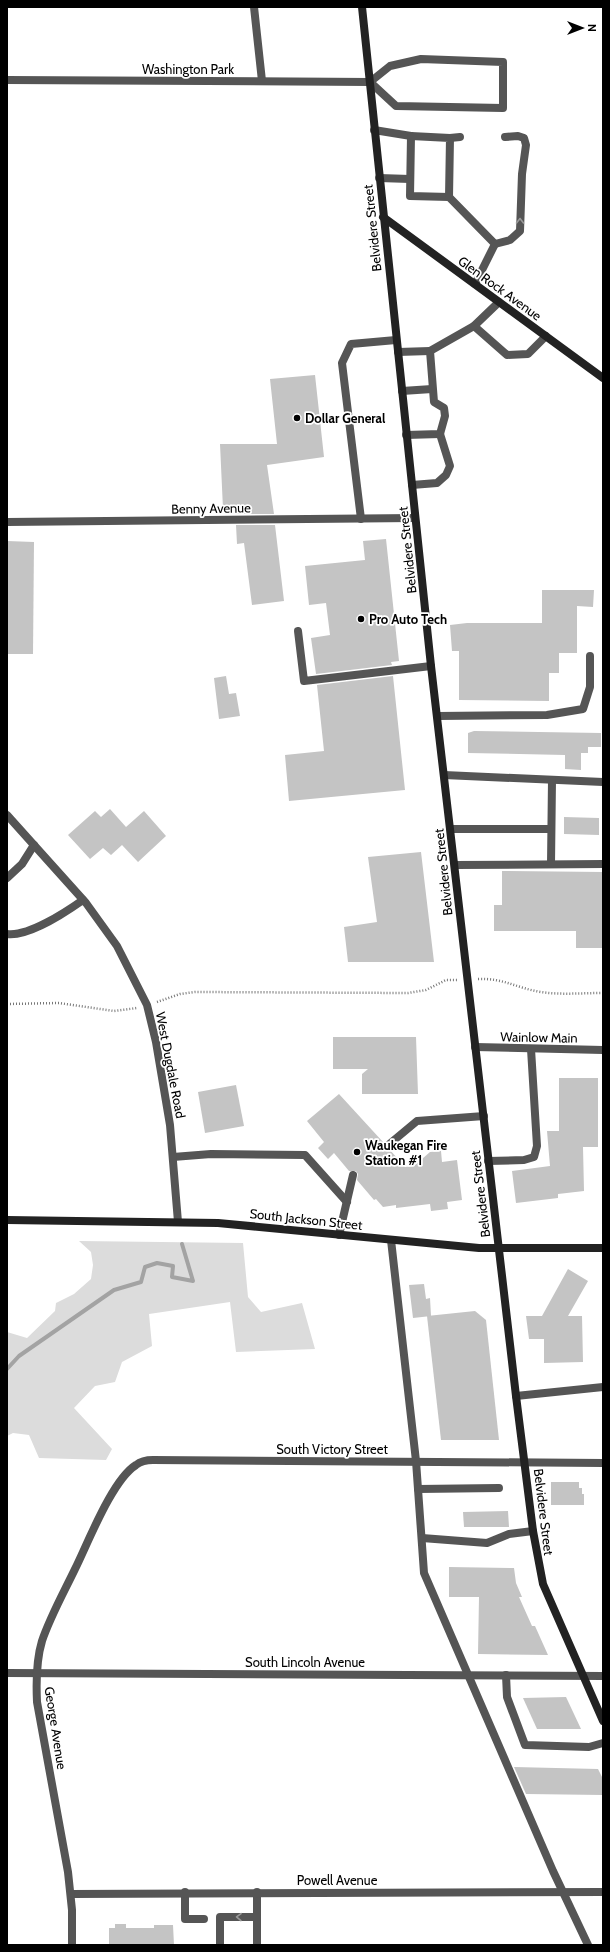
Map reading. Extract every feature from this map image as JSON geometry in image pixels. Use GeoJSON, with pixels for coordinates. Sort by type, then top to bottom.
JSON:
{"type":"FeatureCollection","features":[{"type":"Feature","properties":{"kind":"main road","name":"Belvidere Street"},"geometry":{"type":"LineString","coordinates":[[362,7],[431,666],[438,716],[498,1248],[533,1531],[543,1584],[603,1721]]}},
{"type":"Feature","properties":{"kind":"main road","name":"Glen Rock Avenue"},"geometry":{"type":"LineString","coordinates":[[383,217],[602,375]]}},
{"type":"Feature","properties":{"kind":"main road","name":"South Jackson Street"},"geometry":{"type":"LineString","coordinates":[[7,1220],[178,1222],[244,1225],[391,1240],[498,1248],[603,1248]]}},
{"type":"Feature","properties":{"kind":"street"},"geometry":{"type":"LineString","coordinates":[[254,7],[262,81]]}},
{"type":"Feature","properties":{"kind":"street"},"geometry":{"type":"LineString","coordinates":[[421,59],[503,62],[503,108],[396,106],[370,82],[390,66],[421,59]]}},
{"type":"Feature","properties":{"kind":"street","name":"Washington Park"},"geometry":{"type":"LineString","coordinates":[[7,80],[370,82]]}},
{"type":"Feature","properties":{"kind":"street"},"geometry":{"type":"LineString","coordinates":[[374,130],[448,143],[460,137]]}},
{"type":"Feature","properties":{"kind":"street"},"geometry":{"type":"LineString","coordinates":[[411,136],[412,181],[410,196],[449,198]]}},
{"type":"Feature","properties":{"kind":"street"},"geometry":{"type":"LineString","coordinates":[[475,284],[496,244],[510,240],[520,231],[522,174],[526,145],[524,138],[518,136],[505,137]]}},
{"type":"Feature","properties":{"kind":"street"},"geometry":{"type":"LineString","coordinates":[[448,143],[446,188],[449,198],[496,244]]}},
{"type":"Feature","properties":{"kind":"street"},"geometry":{"type":"LineString","coordinates":[[379,178],[412,181]]}},
{"type":"Feature","properties":{"kind":"street"},"geometry":{"type":"LineString","coordinates":[[398,352],[430,351],[474,326],[499,302]]}},
{"type":"Feature","properties":{"kind":"street"},"geometry":{"type":"LineString","coordinates":[[474,326],[507,355],[528,354],[546,336]]}},
{"type":"Feature","properties":{"kind":"street"},"geometry":{"type":"LineString","coordinates":[[361,519],[342,363],[351,344],[396,340]]}},
{"type":"Feature","properties":{"kind":"street"},"geometry":{"type":"LineString","coordinates":[[412,485],[437,483],[446,475],[450,466],[440,434],[445,416],[444,408],[434,402],[430,351]]}},
{"type":"Feature","properties":{"kind":"street"},"geometry":{"type":"LineString","coordinates":[[402,391],[432,389]]}},
{"type":"Feature","properties":{"kind":"street"},"geometry":{"type":"LineString","coordinates":[[406,435],[440,434]]}},
{"type":"Feature","properties":{"kind":"street","name":"Benny Avenue"},"geometry":{"type":"LineString","coordinates":[[7,522],[415,518]]}},
{"type":"Feature","properties":{"kind":"street"},"geometry":{"type":"LineString","coordinates":[[298,631],[304,681],[431,666]]}},
{"type":"Feature","properties":{"kind":"street"},"geometry":{"type":"LineString","coordinates":[[438,716],[547,715],[584,709],[590,687],[590,656]]}},
{"type":"Feature","properties":{"kind":"street"},"geometry":{"type":"LineString","coordinates":[[444,775],[603,782]]}},
{"type":"Feature","properties":{"kind":"street"},"geometry":{"type":"LineString","coordinates":[[551,864],[552,780]]}},
{"type":"Feature","properties":{"kind":"street","name":"West Dugdale Road"},"geometry":{"type":"LineString","coordinates":[[7,815],[83,900],[117,946],[147,1005],[163,1078],[173,1157],[178,1222]]}},
{"type":"Feature","properties":{"kind":"street"},"geometry":{"type":"LineString","coordinates":[[451,829],[551,829]]}},
{"type":"Feature","properties":{"kind":"street"},"geometry":{"type":"LineString","coordinates":[[7,878],[22,864],[34,845]]}},
{"type":"Feature","properties":{"kind":"street"},"geometry":{"type":"LineString","coordinates":[[455,865],[603,864]]}},
{"type":"Feature","properties":{"kind":"street"},"geometry":{"type":"LineString","coordinates":[[7,934],[15,935],[50,921],[83,900]]}},
{"type":"Feature","properties":{"kind":"street","name":"Wainlow Main"},"geometry":{"type":"LineString","coordinates":[[475,1047],[603,1050]]}},
{"type":"Feature","properties":{"kind":"street"},"geometry":{"type":"LineString","coordinates":[[488,1161],[524,1160],[534,1157],[538,1146],[531,1049]]}},
{"type":"Feature","properties":{"kind":"street"},"geometry":{"type":"LineString","coordinates":[[387,1146],[417,1121],[484,1116]]}},
{"type":"Feature","properties":{"kind":"street"},"geometry":{"type":"LineString","coordinates":[[173,1157],[211,1154],[306,1155],[346,1202]]}},
{"type":"Feature","properties":{"kind":"street"},"geometry":{"type":"LineString","coordinates":[[339,1235],[353,1175]]}},
{"type":"Feature","properties":{"kind":"street"},"geometry":{"type":"LineString","coordinates":[[391,1240],[416,1461],[424,1573],[562,1892],[588,1945]]}},
{"type":"Feature","properties":{"kind":"street"},"geometry":{"type":"LineString","coordinates":[[516,1396],[603,1387]]}},
{"type":"Feature","properties":{"kind":"street","name":"South Victory Street"},"geometry":{"type":"LineString","coordinates":[[96,1526],[117,1485],[136,1465],[144,1461],[603,1463]]}},
{"type":"Feature","properties":{"kind":"street"},"geometry":{"type":"LineString","coordinates":[[418,1489],[498,1488]]}},
{"type":"Feature","properties":{"kind":"street","name":"George Avenue"},"geometry":{"type":"LineString","coordinates":[[72,1945],[71,1894],[37,1702],[36,1673],[42,1640],[96,1526]]}},
{"type":"Feature","properties":{"kind":"street"},"geometry":{"type":"LineString","coordinates":[[422,1538],[487,1542],[509,1534],[533,1531]]}},
{"type":"Feature","properties":{"kind":"street","name":"South Lincoln Avenue"},"geometry":{"type":"LineString","coordinates":[[7,1674],[603,1676]]}},
{"type":"Feature","properties":{"kind":"street"},"geometry":{"type":"LineString","coordinates":[[506,1675],[507,1697],[525,1745],[589,1747],[603,1743]]}},
{"type":"Feature","properties":{"kind":"street"},"geometry":{"type":"LineString","coordinates":[[185,1892],[185,1919],[204,1919]]}},
{"type":"Feature","properties":{"kind":"street","name":"Powell Avenue"},"geometry":{"type":"LineString","coordinates":[[71,1894],[185,1892],[603,1892]]}},
{"type":"Feature","properties":{"kind":"street"},"geometry":{"type":"LineString","coordinates":[[257,1892],[257,1945]]}},
{"type":"Feature","properties":{"kind":"street"},"geometry":{"type":"LineString","coordinates":[[220,1945],[220,1917],[257,1917]]}},
{"type":"Feature","properties":{"kind":"path"},"geometry":{"type":"LineString","coordinates":[[485,978],[504,980],[542,992],[603,993]]}},
{"type":"Feature","properties":{"kind":"path"},"geometry":{"type":"LineString","coordinates":[[154,1003],[180,994],[194,992],[323,994],[408,993],[426,990],[446,980]]}},
{"type":"Feature","properties":{"kind":"path"},"geometry":{"type":"LineString","coordinates":[[7,1004],[59,1003],[114,1011],[138,1008]]}},
{"type":"Feature","properties":{"kind":"shaded area"},"geometry":{"type":"Polygon","coordinates":[[[79,1241],[243,1243],[248,1297],[261,1312],[302,1303],[315,1349],[236,1352],[230,1302],[149,1314],[152,1346],[122,1362],[115,1382],[95,1386],[74,1408],[112,1449],[106,1460],[39,1458],[29,1435],[13,1433],[7,1436],[7,1332],[27,1338],[55,1311],[56,1303],[74,1294],[91,1279],[93,1265],[91,1252],[79,1241]]]}},
{"type":"Feature","properties":{"kind":"building"},"geometry":{"type":"Polygon","coordinates":[[[315,375],[324,457],[267,465],[274,514],[235,514],[234,509],[223,509],[220,444],[277,444],[270,379],[315,375]]]}},
{"type":"Feature","properties":{"kind":"building"},"geometry":{"type":"Polygon","coordinates":[[[236,525],[275,525],[284,601],[252,605],[244,543],[237,544],[236,525]]]}},
{"type":"Feature","properties":{"kind":"building"},"geometry":{"type":"Polygon","coordinates":[[[386,539],[399,661],[391,662],[392,665],[316,674],[311,638],[330,635],[326,603],[309,605],[305,566],[365,560],[363,541],[386,539]]]}},
{"type":"Feature","properties":{"kind":"building"},"geometry":{"type":"Polygon","coordinates":[[[7,541],[34,542],[33,654],[7,654],[7,541]]]}},
{"type":"Feature","properties":{"kind":"building"},"geometry":{"type":"Polygon","coordinates":[[[542,590],[594,590],[593,607],[577,606],[577,653],[559,653],[559,673],[549,673],[549,701],[459,700],[459,651],[452,651],[450,625],[467,623],[542,623],[542,590]]]}},
{"type":"Feature","properties":{"kind":"building"},"geometry":{"type":"Polygon","coordinates":[[[226,676],[229,694],[236,693],[240,716],[219,719],[214,678],[226,676]]]}},
{"type":"Feature","properties":{"kind":"building"},"geometry":{"type":"Polygon","coordinates":[[[393,676],[405,790],[289,801],[285,755],[324,751],[317,685],[393,676]]]}},
{"type":"Feature","properties":{"kind":"building"},"geometry":{"type":"Polygon","coordinates":[[[474,731],[601,733],[601,747],[588,747],[588,753],[581,753],[581,770],[565,769],[565,755],[468,753],[468,733],[474,731]]]}},
{"type":"Feature","properties":{"kind":"building"},"geometry":{"type":"Polygon","coordinates":[[[110,809],[126,827],[144,811],[166,836],[138,862],[122,845],[111,855],[103,848],[90,859],[68,835],[95,811],[101,817],[110,809]]]}},
{"type":"Feature","properties":{"kind":"building"},"geometry":{"type":"Polygon","coordinates":[[[564,817],[599,818],[599,835],[564,834],[564,817]]]}},
{"type":"Feature","properties":{"kind":"building"},"geometry":{"type":"Polygon","coordinates":[[[421,852],[434,962],[348,962],[344,927],[377,922],[368,857],[421,852]]]}},
{"type":"Feature","properties":{"kind":"building"},"geometry":{"type":"Polygon","coordinates":[[[502,871],[603,872],[603,948],[576,948],[576,931],[494,931],[494,905],[502,905],[502,871]]]}},
{"type":"Feature","properties":{"kind":"building"},"geometry":{"type":"Polygon","coordinates":[[[333,1037],[416,1037],[418,1094],[362,1094],[362,1074],[368,1069],[333,1069],[333,1037]]]}},
{"type":"Feature","properties":{"kind":"building"},"geometry":{"type":"Polygon","coordinates":[[[559,1078],[598,1078],[598,1147],[583,1147],[584,1191],[558,1194],[558,1198],[516,1203],[512,1171],[550,1166],[547,1131],[559,1131],[559,1078]]]}},
{"type":"Feature","properties":{"kind":"building"},"geometry":{"type":"Polygon","coordinates":[[[236,1085],[244,1126],[205,1133],[198,1092],[236,1085]]]}},
{"type":"Feature","properties":{"kind":"building","name":"Waukegan Fire Station #1"},"geometry":{"type":"Polygon","coordinates":[[[339,1094],[383,1142],[383,1150],[390,1150],[405,1167],[414,1166],[430,1152],[441,1151],[442,1162],[457,1160],[462,1200],[447,1202],[448,1209],[431,1211],[430,1204],[396,1208],[396,1205],[383,1207],[376,1199],[374,1200],[357,1180],[358,1174],[356,1171],[349,1171],[334,1153],[328,1159],[318,1148],[324,1142],[307,1121],[339,1094]]]}},
{"type":"Feature","properties":{"kind":"building"},"geometry":{"type":"Polygon","coordinates":[[[568,1269],[588,1281],[568,1316],[582,1316],[583,1362],[544,1363],[544,1339],[529,1339],[526,1316],[542,1316],[568,1269]]]}},
{"type":"Feature","properties":{"kind":"building"},"geometry":{"type":"Polygon","coordinates":[[[424,1284],[426,1299],[430,1298],[431,1316],[413,1318],[409,1285],[424,1284]]]}},
{"type":"Feature","properties":{"kind":"building"},"geometry":{"type":"Polygon","coordinates":[[[475,1311],[486,1320],[499,1440],[441,1440],[427,1316],[475,1311]]]}},
{"type":"Feature","properties":{"kind":"building"},"geometry":{"type":"Polygon","coordinates":[[[551,1482],[579,1482],[579,1488],[582,1488],[582,1494],[584,1494],[584,1505],[551,1505],[551,1482]]]}},
{"type":"Feature","properties":{"kind":"building"},"geometry":{"type":"Polygon","coordinates":[[[508,1511],[509,1527],[464,1527],[463,1512],[508,1511]]]}},
{"type":"Feature","properties":{"kind":"building"},"geometry":{"type":"Polygon","coordinates":[[[449,1567],[514,1568],[516,1583],[522,1597],[519,1597],[532,1626],[535,1626],[548,1655],[478,1654],[479,1597],[449,1597],[449,1567]]]}},
{"type":"Feature","properties":{"kind":"building"},"geometry":{"type":"Polygon","coordinates":[[[566,1697],[581,1729],[537,1729],[523,1698],[566,1697]]]}},
{"type":"Feature","properties":{"kind":"building"},"geometry":{"type":"Polygon","coordinates":[[[514,1767],[598,1769],[603,1779],[603,1795],[526,1794],[514,1767]]]}},
{"type":"Feature","properties":{"kind":"building"},"geometry":{"type":"Polygon","coordinates":[[[115,1924],[126,1924],[126,1928],[154,1928],[154,1925],[173,1925],[174,1945],[109,1945],[109,1928],[115,1928],[115,1924]]]}},
{"type":"Feature","properties":{"kind":"waterway"},"geometry":{"type":"LineString","coordinates":[[7,1369],[19,1356],[114,1290],[141,1282],[145,1267],[157,1263],[173,1266],[172,1277],[193,1281],[182,1244]]}},
{"type":"Feature","properties":{"kind":"place","name":"Dollar General"},"geometry":{"type":"Point","coordinates":[297,418]}},
{"type":"Feature","properties":{"kind":"place","name":"Pro Auto Tech"},"geometry":{"type":"Point","coordinates":[361,619]}},
{"type":"Feature","properties":{"kind":"place","name":"Waukegan Fire Station #1"},"geometry":{"type":"Point","coordinates":[357,1152]}}]}
